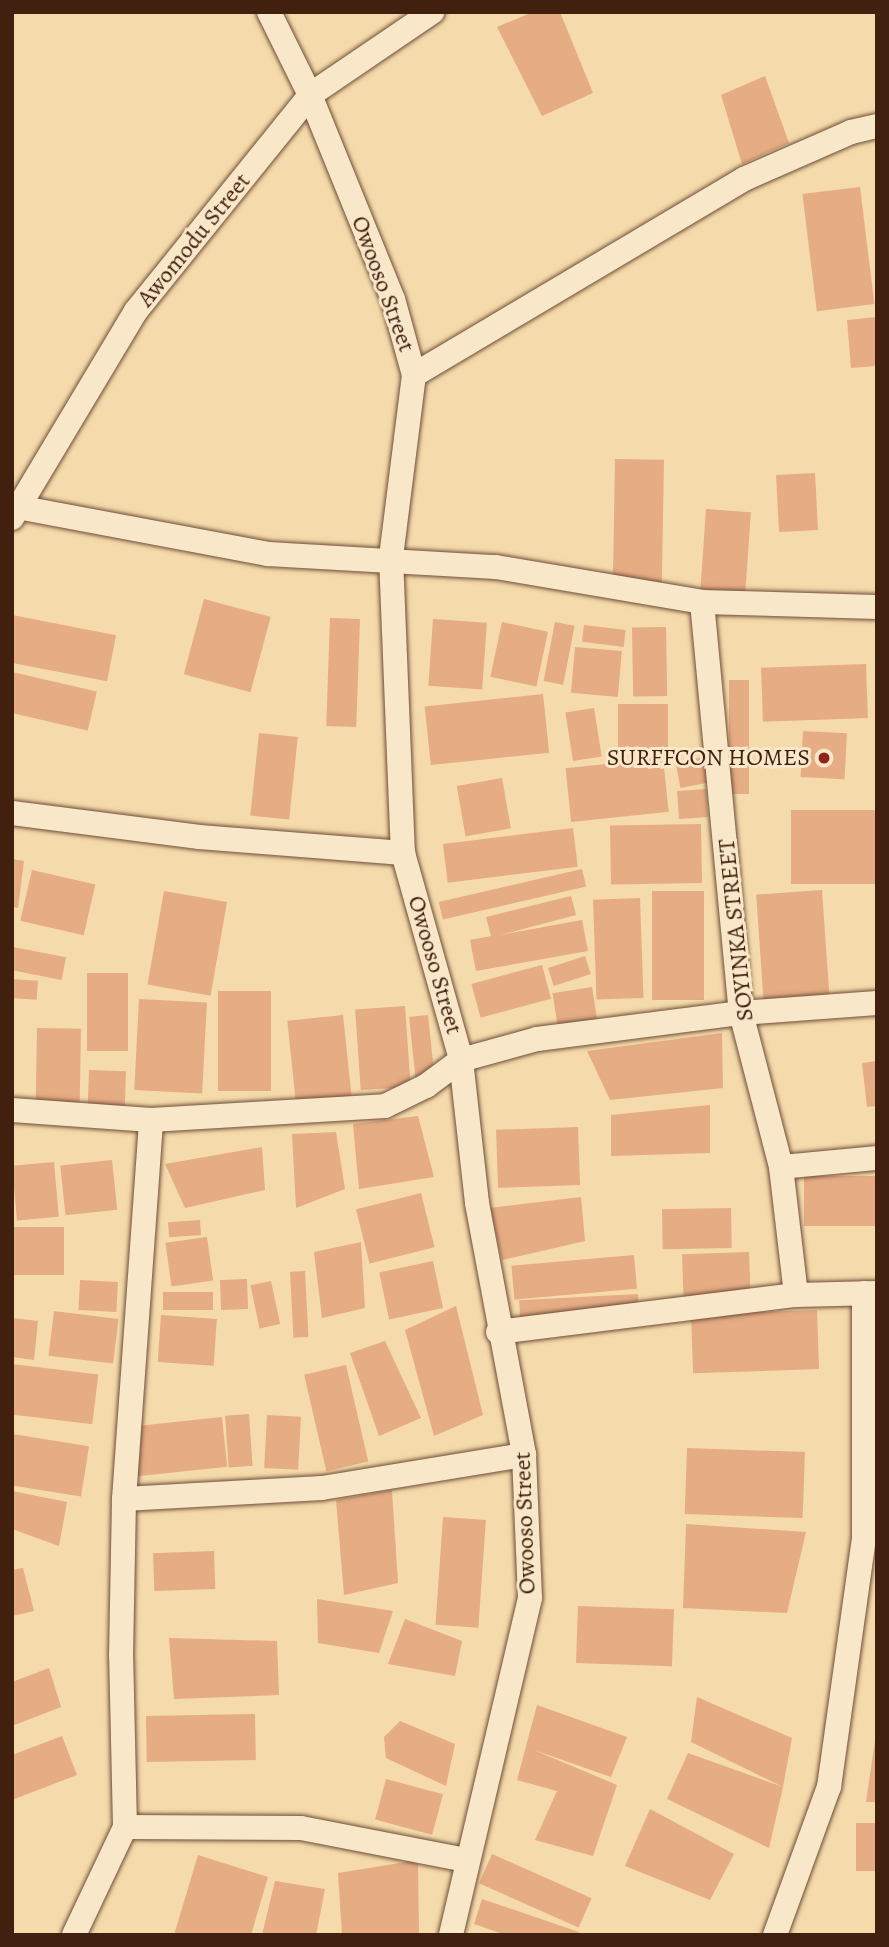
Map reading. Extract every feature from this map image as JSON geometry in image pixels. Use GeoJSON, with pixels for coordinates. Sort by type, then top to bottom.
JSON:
{"type":"FeatureCollection","features":[{"type":"Feature","properties":{"kind":"street","name":"Owooso Street"},"geometry":{"type":"LineString","coordinates":[[269,12],[310,95],[393,299],[414,374],[391,557],[403,853],[461,1060],[498,1332],[524,1455],[530,1598],[466,1860],[451,1935]]}},
{"type":"Feature","properties":{"kind":"street","name":"Awomodu Street"},"geometry":{"type":"LineString","coordinates":[[14,513],[136,311],[310,95],[432,12]]}},
{"type":"Feature","properties":{"kind":"street"},"geometry":{"type":"LineString","coordinates":[[414,374],[744,179],[851,132],[877,126]]}},
{"type":"Feature","properties":{"kind":"street"},"geometry":{"type":"LineString","coordinates":[[14,513],[268,554],[391,557],[496,567],[702,603],[877,607]]}},
{"type":"Feature","properties":{"kind":"street","name":"SOYINKA STREET"},"geometry":{"type":"LineString","coordinates":[[702,603],[741,1013],[781,1167],[796,1295]]}},
{"type":"Feature","properties":{"kind":"street"},"geometry":{"type":"LineString","coordinates":[[12,813],[199,837],[403,853]]}},
{"type":"Feature","properties":{"kind":"street"},"geometry":{"type":"LineString","coordinates":[[12,1110],[151,1120],[385,1106],[426,1086],[461,1060],[537,1039],[741,1013],[877,1003]]}},
{"type":"Feature","properties":{"kind":"street"},"geometry":{"type":"LineString","coordinates":[[74,1935],[125,1828],[121,1656],[124,1499],[151,1120]]}},
{"type":"Feature","properties":{"kind":"street"},"geometry":{"type":"LineString","coordinates":[[781,1167],[877,1157]]}},
{"type":"Feature","properties":{"kind":"street"},"geometry":{"type":"LineString","coordinates":[[498,1332],[796,1295],[870,1293],[864,1539],[829,1787],[775,1935]]}},
{"type":"Feature","properties":{"kind":"street"},"geometry":{"type":"LineString","coordinates":[[124,1499],[322,1488],[524,1455]]}},
{"type":"Feature","properties":{"kind":"street"},"geometry":{"type":"LineString","coordinates":[[125,1828],[301,1828],[466,1860]]}},
{"type":"Feature","properties":{"kind":"building"},"geometry":{"type":"Polygon","coordinates":[[[533,12],[560,12],[593,93],[542,116],[497,27],[533,12]]]}},
{"type":"Feature","properties":{"kind":"building"},"geometry":{"type":"Polygon","coordinates":[[[765,76],[789,143],[742,164],[721,95],[765,76]]]}},
{"type":"Feature","properties":{"kind":"building"},"geometry":{"type":"Polygon","coordinates":[[[860,187],[874,304],[817,311],[802,194],[860,187]]]}},
{"type":"Feature","properties":{"kind":"building"},"geometry":{"type":"Polygon","coordinates":[[[877,317],[877,366],[851,368],[847,320],[877,317]]]}},
{"type":"Feature","properties":{"kind":"building"},"geometry":{"type":"Polygon","coordinates":[[[615,459],[664,460],[662,583],[613,582],[615,459]]]}},
{"type":"Feature","properties":{"kind":"building"},"geometry":{"type":"Polygon","coordinates":[[[815,473],[818,530],[779,532],[776,475],[815,473]]]}},
{"type":"Feature","properties":{"kind":"building"},"geometry":{"type":"Polygon","coordinates":[[[706,509],[751,512],[745,598],[700,595],[706,509]]]}},
{"type":"Feature","properties":{"kind":"building"},"geometry":{"type":"Polygon","coordinates":[[[204,599],[271,617],[250,692],[184,674],[204,599]]]}},
{"type":"Feature","properties":{"kind":"building"},"geometry":{"type":"Polygon","coordinates":[[[12,615],[116,635],[107,681],[12,663],[12,615]]]}},
{"type":"Feature","properties":{"kind":"building"},"geometry":{"type":"Polygon","coordinates":[[[330,618],[360,619],[356,727],[326,726],[330,618]]]}},
{"type":"Feature","properties":{"kind":"building"},"geometry":{"type":"Polygon","coordinates":[[[433,619],[487,623],[482,690],[428,686],[433,619]]]}},
{"type":"Feature","properties":{"kind":"building"},"geometry":{"type":"Polygon","coordinates":[[[502,622],[548,632],[536,687],[490,677],[502,622]]]}},
{"type":"Feature","properties":{"kind":"building"},"geometry":{"type":"Polygon","coordinates":[[[555,622],[575,626],[563,685],[544,681],[555,622]]]}},
{"type":"Feature","properties":{"kind":"building"},"geometry":{"type":"Polygon","coordinates":[[[584,625],[626,630],[624,647],[582,642],[584,625]]]}},
{"type":"Feature","properties":{"kind":"building"},"geometry":{"type":"Polygon","coordinates":[[[666,627],[667,696],[633,697],[632,628],[666,627]]]}},
{"type":"Feature","properties":{"kind":"building"},"geometry":{"type":"Polygon","coordinates":[[[575,647],[622,651],[618,697],[571,693],[575,647]]]}},
{"type":"Feature","properties":{"kind":"building"},"geometry":{"type":"Polygon","coordinates":[[[866,664],[868,718],[763,722],[761,668],[866,664]]]}},
{"type":"Feature","properties":{"kind":"building"},"geometry":{"type":"Polygon","coordinates":[[[12,672],[97,692],[88,731],[12,713],[12,672]]]}},
{"type":"Feature","properties":{"kind":"building"},"geometry":{"type":"Polygon","coordinates":[[[729,680],[749,680],[749,794],[729,794],[729,680]]]}},
{"type":"Feature","properties":{"kind":"building"},"geometry":{"type":"Polygon","coordinates":[[[543,694],[549,753],[431,765],[425,706],[543,694]]]}},
{"type":"Feature","properties":{"kind":"building"},"geometry":{"type":"Polygon","coordinates":[[[618,704],[668,704],[668,753],[618,753],[618,704]]]}},
{"type":"Feature","properties":{"kind":"building"},"geometry":{"type":"Polygon","coordinates":[[[594,708],[602,756],[573,761],[565,713],[594,708]]]}},
{"type":"Feature","properties":{"kind":"building","name":"SURFFCON HOMES"},"geometry":{"type":"Polygon","coordinates":[[[803,731],[847,733],[845,779],[801,777],[803,731]]]}},
{"type":"Feature","properties":{"kind":"building"},"geometry":{"type":"Polygon","coordinates":[[[259,733],[298,737],[289,820],[250,816],[259,733]]]}},
{"type":"Feature","properties":{"kind":"building"},"geometry":{"type":"Polygon","coordinates":[[[704,757],[709,783],[680,788],[676,763],[704,757]]]}},
{"type":"Feature","properties":{"kind":"building"},"geometry":{"type":"Polygon","coordinates":[[[663,758],[669,812],[571,822],[566,768],[663,758]]]}},
{"type":"Feature","properties":{"kind":"building"},"geometry":{"type":"Polygon","coordinates":[[[502,778],[511,828],[466,836],[457,786],[502,778]]]}},
{"type":"Feature","properties":{"kind":"building"},"geometry":{"type":"Polygon","coordinates":[[[706,789],[708,817],[679,819],[677,791],[706,789]]]}},
{"type":"Feature","properties":{"kind":"building"},"geometry":{"type":"Polygon","coordinates":[[[791,810],[877,810],[877,884],[791,884],[791,810]]]}},
{"type":"Feature","properties":{"kind":"building"},"geometry":{"type":"Polygon","coordinates":[[[701,824],[702,883],[611,885],[610,826],[701,824]]]}},
{"type":"Feature","properties":{"kind":"building"},"geometry":{"type":"Polygon","coordinates":[[[573,828],[578,867],[448,883],[443,844],[573,828]]]}},
{"type":"Feature","properties":{"kind":"building"},"geometry":{"type":"Polygon","coordinates":[[[12,859],[24,861],[18,908],[12,907],[12,859]]]}},
{"type":"Feature","properties":{"kind":"building"},"geometry":{"type":"Polygon","coordinates":[[[582,869],[586,887],[443,920],[439,902],[582,869]]]}},
{"type":"Feature","properties":{"kind":"building"},"geometry":{"type":"Polygon","coordinates":[[[32,870],[95,885],[84,935],[20,921],[32,870]]]}},
{"type":"Feature","properties":{"kind":"building"},"geometry":{"type":"Polygon","coordinates":[[[822,890],[830,1000],[764,1004],[756,895],[822,890]]]}},
{"type":"Feature","properties":{"kind":"building"},"geometry":{"type":"Polygon","coordinates":[[[164,891],[227,902],[211,996],[148,985],[164,891]]]}},
{"type":"Feature","properties":{"kind":"building"},"geometry":{"type":"Polygon","coordinates":[[[652,891],[704,891],[704,1000],[652,1000],[652,891]]]}},
{"type":"Feature","properties":{"kind":"building"},"geometry":{"type":"Polygon","coordinates":[[[571,896],[576,915],[500,935],[582,920],[588,951],[476,971],[470,940],[491,936],[486,917],[571,896]]]}},
{"type":"Feature","properties":{"kind":"building"},"geometry":{"type":"Polygon","coordinates":[[[640,898],[643,998],[597,1000],[593,900],[640,898]]]}},
{"type":"Feature","properties":{"kind":"building"},"geometry":{"type":"Polygon","coordinates":[[[13,947],[66,957],[62,980],[12,970],[13,947]]]}},
{"type":"Feature","properties":{"kind":"building"},"geometry":{"type":"Polygon","coordinates":[[[585,956],[591,974],[554,986],[548,968],[585,956]]]}},
{"type":"Feature","properties":{"kind":"building"},"geometry":{"type":"Polygon","coordinates":[[[542,965],[551,999],[481,1018],[471,984],[542,965]]]}},
{"type":"Feature","properties":{"kind":"building"},"geometry":{"type":"Polygon","coordinates":[[[87,973],[128,973],[128,1051],[87,1051],[87,973]]]}},
{"type":"Feature","properties":{"kind":"building"},"geometry":{"type":"Polygon","coordinates":[[[12,979],[38,981],[37,1000],[12,998],[12,979]]]}},
{"type":"Feature","properties":{"kind":"building"},"geometry":{"type":"Polygon","coordinates":[[[592,987],[598,1023],[558,1029],[552,993],[592,987]]]}},
{"type":"Feature","properties":{"kind":"building"},"geometry":{"type":"Polygon","coordinates":[[[218,991],[271,991],[271,1091],[218,1091],[218,991]]]}},
{"type":"Feature","properties":{"kind":"building"},"geometry":{"type":"Polygon","coordinates":[[[139,999],[207,1003],[202,1093],[134,1090],[139,999]]]}},
{"type":"Feature","properties":{"kind":"building"},"geometry":{"type":"Polygon","coordinates":[[[405,1006],[411,1087],[361,1090],[355,1009],[405,1006]]]}},
{"type":"Feature","properties":{"kind":"building"},"geometry":{"type":"Polygon","coordinates":[[[343,1015],[352,1098],[296,1103],[287,1021],[343,1015]]]}},
{"type":"Feature","properties":{"kind":"building"},"geometry":{"type":"Polygon","coordinates":[[[428,1015],[434,1075],[415,1077],[409,1017],[428,1015]]]}},
{"type":"Feature","properties":{"kind":"building"},"geometry":{"type":"Polygon","coordinates":[[[37,1028],[81,1029],[80,1108],[36,1107],[37,1028]]]}},
{"type":"Feature","properties":{"kind":"building"},"geometry":{"type":"Polygon","coordinates":[[[722,1033],[723,1088],[610,1100],[587,1051],[722,1033]]]}},
{"type":"Feature","properties":{"kind":"building"},"geometry":{"type":"Polygon","coordinates":[[[877,1061],[877,1106],[867,1107],[862,1063],[877,1061]]]}},
{"type":"Feature","properties":{"kind":"building"},"geometry":{"type":"Polygon","coordinates":[[[89,1070],[126,1071],[125,1113],[88,1112],[89,1070]]]}},
{"type":"Feature","properties":{"kind":"building"},"geometry":{"type":"Polygon","coordinates":[[[710,1105],[710,1153],[611,1156],[611,1115],[710,1105]]]}},
{"type":"Feature","properties":{"kind":"building"},"geometry":{"type":"Polygon","coordinates":[[[418,1116],[434,1177],[359,1189],[353,1124],[418,1116]]]}},
{"type":"Feature","properties":{"kind":"building"},"geometry":{"type":"Polygon","coordinates":[[[578,1127],[580,1185],[498,1188],[496,1130],[578,1127]]]}},
{"type":"Feature","properties":{"kind":"building"},"geometry":{"type":"Polygon","coordinates":[[[336,1132],[345,1189],[296,1208],[292,1134],[336,1132]]]}},
{"type":"Feature","properties":{"kind":"building"},"geometry":{"type":"Polygon","coordinates":[[[262,1147],[265,1190],[185,1208],[165,1164],[262,1147]]]}},
{"type":"Feature","properties":{"kind":"building"},"geometry":{"type":"Polygon","coordinates":[[[112,1160],[117,1210],[66,1215],[60,1165],[112,1160]]]}},
{"type":"Feature","properties":{"kind":"building"},"geometry":{"type":"Polygon","coordinates":[[[54,1162],[59,1217],[17,1220],[12,1166],[54,1162]]]}},
{"type":"Feature","properties":{"kind":"building"},"geometry":{"type":"Polygon","coordinates":[[[804,1176],[877,1176],[877,1226],[804,1226],[804,1176]]]}},
{"type":"Feature","properties":{"kind":"building"},"geometry":{"type":"Polygon","coordinates":[[[421,1193],[435,1247],[370,1264],[356,1209],[421,1193]]]}},
{"type":"Feature","properties":{"kind":"building"},"geometry":{"type":"Polygon","coordinates":[[[581,1197],[585,1241],[502,1260],[490,1208],[581,1197]]]}},
{"type":"Feature","properties":{"kind":"building"},"geometry":{"type":"Polygon","coordinates":[[[731,1208],[732,1248],[663,1249],[662,1209],[731,1208]]]}},
{"type":"Feature","properties":{"kind":"building"},"geometry":{"type":"Polygon","coordinates":[[[200,1220],[201,1235],[169,1237],[168,1222],[200,1220]]]}},
{"type":"Feature","properties":{"kind":"building"},"geometry":{"type":"Polygon","coordinates":[[[12,1227],[64,1227],[64,1275],[12,1275],[12,1227]]]}},
{"type":"Feature","properties":{"kind":"building"},"geometry":{"type":"Polygon","coordinates":[[[207,1237],[213,1281],[172,1286],[165,1243],[207,1237]]]}},
{"type":"Feature","properties":{"kind":"building"},"geometry":{"type":"Polygon","coordinates":[[[361,1242],[365,1308],[322,1318],[314,1252],[361,1242]]]}},
{"type":"Feature","properties":{"kind":"building"},"geometry":{"type":"Polygon","coordinates":[[[749,1252],[751,1299],[684,1301],[682,1254],[749,1252]]]}},
{"type":"Feature","properties":{"kind":"building"},"geometry":{"type":"Polygon","coordinates":[[[634,1255],[637,1289],[514,1300],[511,1266],[634,1255]]]}},
{"type":"Feature","properties":{"kind":"building"},"geometry":{"type":"Polygon","coordinates":[[[433,1261],[443,1308],[389,1319],[379,1272],[433,1261]]]}},
{"type":"Feature","properties":{"kind":"building"},"geometry":{"type":"Polygon","coordinates":[[[305,1271],[308,1337],[293,1338],[290,1272],[305,1271]]]}},
{"type":"Feature","properties":{"kind":"building"},"geometry":{"type":"Polygon","coordinates":[[[247,1279],[248,1309],[221,1310],[220,1280],[247,1279]]]}},
{"type":"Feature","properties":{"kind":"building"},"geometry":{"type":"Polygon","coordinates":[[[80,1280],[118,1282],[116,1312],[78,1310],[80,1280]]]}},
{"type":"Feature","properties":{"kind":"building"},"geometry":{"type":"Polygon","coordinates":[[[271,1281],[280,1324],[260,1328],[250,1285],[271,1281]]]}},
{"type":"Feature","properties":{"kind":"building"},"geometry":{"type":"Polygon","coordinates":[[[163,1292],[213,1292],[213,1310],[163,1310],[163,1292]]]}},
{"type":"Feature","properties":{"kind":"building"},"geometry":{"type":"Polygon","coordinates":[[[638,1294],[639,1311],[520,1317],[519,1300],[638,1294]]]}},
{"type":"Feature","properties":{"kind":"building"},"geometry":{"type":"Polygon","coordinates":[[[456,1306],[483,1415],[434,1436],[405,1330],[456,1306]]]}},
{"type":"Feature","properties":{"kind":"building"},"geometry":{"type":"Polygon","coordinates":[[[817,1310],[819,1369],[693,1373],[691,1314],[817,1310]]]}},
{"type":"Feature","properties":{"kind":"building"},"geometry":{"type":"Polygon","coordinates":[[[54,1311],[119,1319],[113,1364],[49,1356],[54,1311]]]}},
{"type":"Feature","properties":{"kind":"building"},"geometry":{"type":"Polygon","coordinates":[[[161,1315],[217,1319],[214,1366],[158,1362],[161,1315]]]}},
{"type":"Feature","properties":{"kind":"building"},"geometry":{"type":"Polygon","coordinates":[[[12,1318],[38,1321],[34,1360],[12,1357],[12,1318]]]}},
{"type":"Feature","properties":{"kind":"building"},"geometry":{"type":"Polygon","coordinates":[[[385,1341],[421,1418],[379,1436],[350,1353],[385,1341]]]}},
{"type":"Feature","properties":{"kind":"building"},"geometry":{"type":"Polygon","coordinates":[[[12,1364],[98,1375],[92,1424],[12,1414],[12,1364]]]}},
{"type":"Feature","properties":{"kind":"building"},"geometry":{"type":"Polygon","coordinates":[[[346,1365],[368,1461],[326,1471],[304,1375],[346,1365]]]}},
{"type":"Feature","properties":{"kind":"building"},"geometry":{"type":"Polygon","coordinates":[[[249,1414],[253,1466],[229,1468],[225,1416],[249,1414]]]}},
{"type":"Feature","properties":{"kind":"building"},"geometry":{"type":"Polygon","coordinates":[[[267,1415],[301,1417],[298,1470],[264,1468],[267,1415]]]}},
{"type":"Feature","properties":{"kind":"building"},"geometry":{"type":"Polygon","coordinates":[[[222,1417],[227,1467],[138,1476],[132,1426],[222,1417]]]}},
{"type":"Feature","properties":{"kind":"building"},"geometry":{"type":"Polygon","coordinates":[[[12,1434],[89,1446],[81,1497],[12,1486],[12,1434]]]}},
{"type":"Feature","properties":{"kind":"building"},"geometry":{"type":"Polygon","coordinates":[[[687,1448],[805,1452],[803,1518],[685,1514],[687,1448]]]}},
{"type":"Feature","properties":{"kind":"building"},"geometry":{"type":"Polygon","coordinates":[[[392,1490],[398,1583],[344,1595],[336,1500],[392,1490]]]}},
{"type":"Feature","properties":{"kind":"building"},"geometry":{"type":"Polygon","coordinates":[[[12,1491],[67,1502],[59,1546],[12,1529],[12,1491]]]}},
{"type":"Feature","properties":{"kind":"building"},"geometry":{"type":"Polygon","coordinates":[[[443,1517],[486,1520],[478,1628],[435,1625],[443,1517]]]}},
{"type":"Feature","properties":{"kind":"building"},"geometry":{"type":"Polygon","coordinates":[[[686,1524],[806,1532],[787,1613],[683,1608],[686,1524]]]}},
{"type":"Feature","properties":{"kind":"building"},"geometry":{"type":"Polygon","coordinates":[[[214,1551],[215,1589],[154,1591],[153,1553],[214,1551]]]}},
{"type":"Feature","properties":{"kind":"building"},"geometry":{"type":"Polygon","coordinates":[[[23,1568],[34,1611],[12,1616],[12,1570],[23,1568]]]}},
{"type":"Feature","properties":{"kind":"building"},"geometry":{"type":"Polygon","coordinates":[[[317,1599],[393,1611],[379,1653],[318,1643],[317,1599]]]}},
{"type":"Feature","properties":{"kind":"building"},"geometry":{"type":"Polygon","coordinates":[[[578,1606],[674,1609],[672,1666],[576,1663],[578,1606]]]}},
{"type":"Feature","properties":{"kind":"building"},"geometry":{"type":"Polygon","coordinates":[[[405,1619],[462,1641],[455,1676],[388,1664],[405,1619]]]}},
{"type":"Feature","properties":{"kind":"building"},"geometry":{"type":"Polygon","coordinates":[[[169,1638],[277,1641],[279,1695],[174,1699],[169,1638]]]}},
{"type":"Feature","properties":{"kind":"building"},"geometry":{"type":"Polygon","coordinates":[[[49,1668],[61,1707],[12,1726],[12,1682],[49,1668]]]}},
{"type":"Feature","properties":{"kind":"building"},"geometry":{"type":"Polygon","coordinates":[[[697,1697],[792,1738],[783,1787],[691,1742],[697,1697]]]}},
{"type":"Feature","properties":{"kind":"building"},"geometry":{"type":"Polygon","coordinates":[[[537,1705],[627,1737],[611,1777],[534,1750],[617,1785],[593,1856],[535,1840],[557,1791],[517,1780],[537,1705]]]}},
{"type":"Feature","properties":{"kind":"building"},"geometry":{"type":"Polygon","coordinates":[[[255,1714],[256,1760],[147,1762],[146,1716],[255,1714]]]}},
{"type":"Feature","properties":{"kind":"building"},"geometry":{"type":"Polygon","coordinates":[[[400,1721],[455,1744],[446,1786],[386,1758],[384,1737],[400,1721]]]}},
{"type":"Feature","properties":{"kind":"building"},"geometry":{"type":"Polygon","coordinates":[[[62,1736],[77,1775],[12,1800],[12,1755],[62,1736]]]}},
{"type":"Feature","properties":{"kind":"building"},"geometry":{"type":"Polygon","coordinates":[[[875,1741],[877,1802],[866,1802],[875,1741]]]}},
{"type":"Feature","properties":{"kind":"building"},"geometry":{"type":"Polygon","coordinates":[[[688,1753],[783,1787],[769,1848],[667,1799],[688,1753]]]}},
{"type":"Feature","properties":{"kind":"building"},"geometry":{"type":"Polygon","coordinates":[[[386,1779],[443,1794],[432,1835],[375,1820],[386,1779]]]}},
{"type":"Feature","properties":{"kind":"building"},"geometry":{"type":"Polygon","coordinates":[[[650,1809],[734,1854],[710,1900],[625,1866],[650,1809]]]}},
{"type":"Feature","properties":{"kind":"building"},"geometry":{"type":"Polygon","coordinates":[[[856,1823],[877,1823],[877,1871],[856,1871],[856,1823]]]}},
{"type":"Feature","properties":{"kind":"building"},"geometry":{"type":"Polygon","coordinates":[[[492,1854],[592,1898],[579,1928],[479,1883],[492,1854]]]}},
{"type":"Feature","properties":{"kind":"building"},"geometry":{"type":"Polygon","coordinates":[[[198,1855],[268,1877],[251,1935],[174,1935],[198,1855]]]}},
{"type":"Feature","properties":{"kind":"building"},"geometry":{"type":"Polygon","coordinates":[[[418,1860],[419,1935],[342,1935],[338,1873],[418,1860]]]}},
{"type":"Feature","properties":{"kind":"building"},"geometry":{"type":"Polygon","coordinates":[[[275,1881],[325,1889],[316,1935],[262,1935],[275,1881]]]}},
{"type":"Feature","properties":{"kind":"building"},"geometry":{"type":"Polygon","coordinates":[[[482,1899],[579,1932],[578,1935],[506,1935],[474,1924],[482,1899]]]}},
{"type":"Feature","properties":{"kind":"place","name":"SURFFCON HOMES"},"geometry":{"type":"Point","coordinates":[824,758]}}]}
